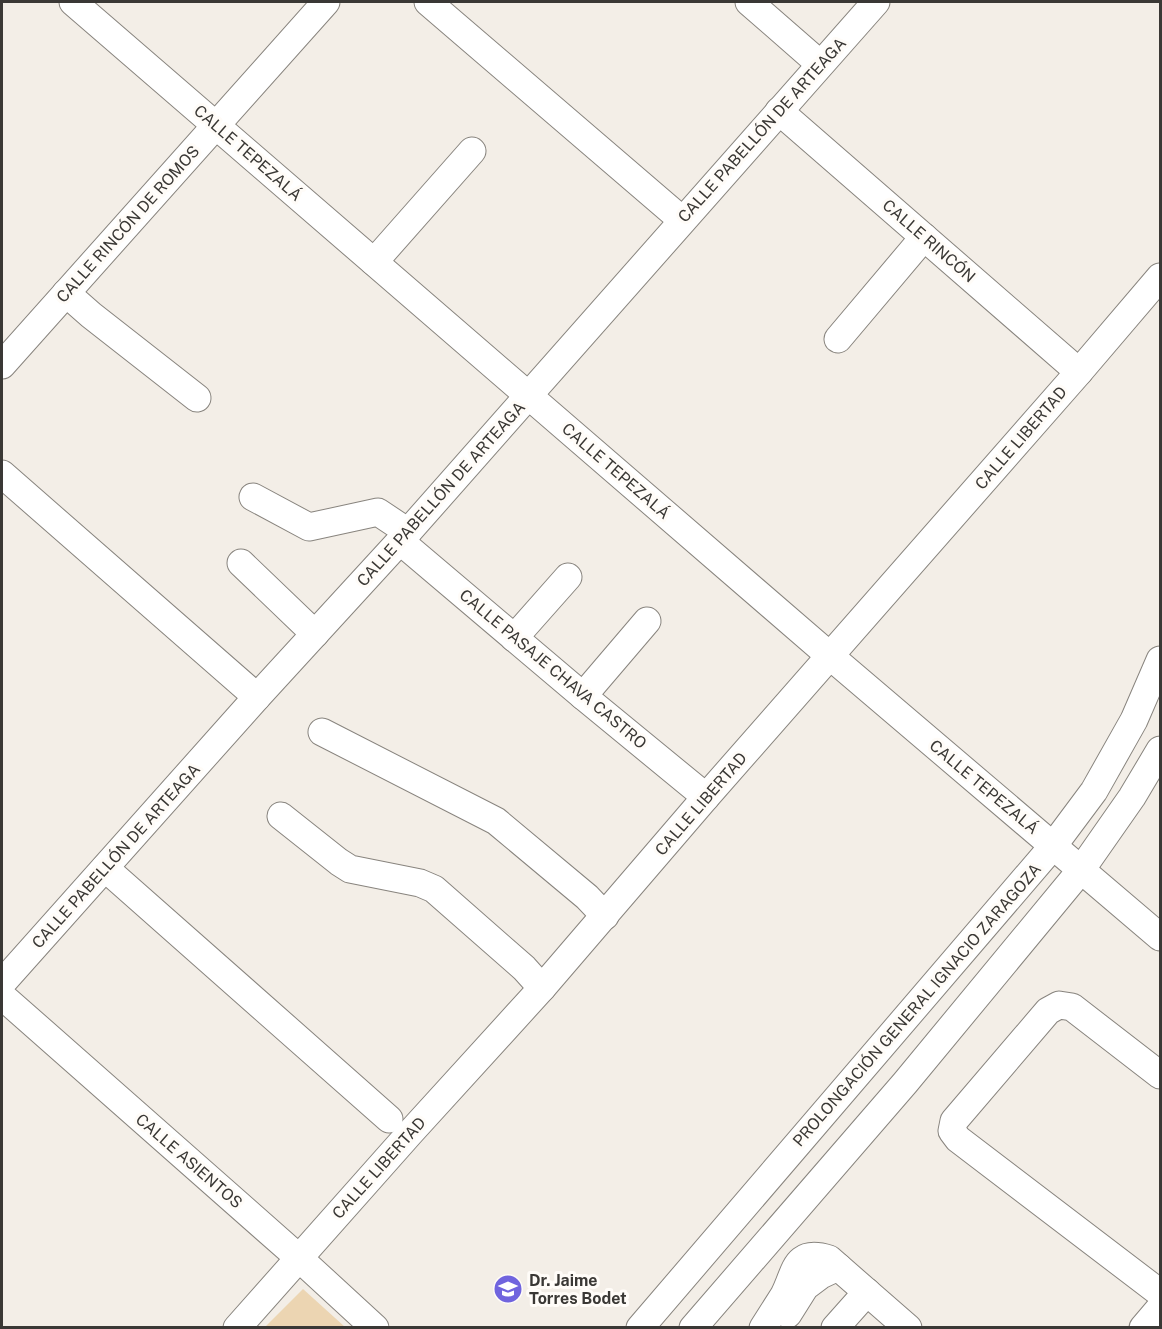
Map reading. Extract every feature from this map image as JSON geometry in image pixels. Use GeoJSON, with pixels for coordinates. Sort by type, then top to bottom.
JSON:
{"type":"FeatureCollection","features":[{"type":"Feature","properties":{"kind":"street","name":"CALLE TEPEZALÁ"},"geometry":{"type":"LineString","coordinates":[[73,2],[830,656],[1161,937]]}},
{"type":"Feature","properties":{"kind":"street","name":"CALLE RINCÓN DE ROMOS"},"geometry":{"type":"LineString","coordinates":[[2,365],[326,2]]}},
{"type":"Feature","properties":{"kind":"street"},"geometry":{"type":"LineString","coordinates":[[428,2],[682,220]]}},
{"type":"Feature","properties":{"kind":"street"},"geometry":{"type":"LineString","coordinates":[[749,2],[820,64]]}},
{"type":"Feature","properties":{"kind":"street","name":"CALLE PABELLÓN DE ARTEAGA"},"geometry":{"type":"LineString","coordinates":[[2,983],[529,396],[820,64],[869,4]]}},
{"type":"Feature","properties":{"kind":"street","name":"CALLE RINCÓN"},"geometry":{"type":"LineString","coordinates":[[779,111],[1079,372]]}},
{"type":"Feature","properties":{"kind":"street"},"geometry":{"type":"LineString","coordinates":[[374,262],[472,151]]}},
{"type":"Feature","properties":{"kind":"street"},"geometry":{"type":"LineString","coordinates":[[838,339],[924,237]]}},
{"type":"Feature","properties":{"kind":"street","name":"CALLE LIBERTAD"},"geometry":{"type":"LineString","coordinates":[[237,1328],[605,916],[706,796],[1161,276]]}},
{"type":"Feature","properties":{"kind":"street"},"geometry":{"type":"LineString","coordinates":[[66,293],[197,398]]}},
{"type":"Feature","properties":{"kind":"street"},"geometry":{"type":"LineString","coordinates":[[2,474],[257,697]]}},
{"type":"Feature","properties":{"kind":"street","name":"CALLE PASAJE CHAVA CASTRO"},"geometry":{"type":"LineString","coordinates":[[254,497],[309,527],[378,512],[514,638],[706,796]]}},
{"type":"Feature","properties":{"kind":"street"},"geometry":{"type":"LineString","coordinates":[[241,563],[315,634]]}},
{"type":"Feature","properties":{"kind":"street"},"geometry":{"type":"LineString","coordinates":[[514,638],[568,577]]}},
{"type":"Feature","properties":{"kind":"street"},"geometry":{"type":"LineString","coordinates":[[583,696],[647,621]]}},
{"type":"Feature","properties":{"kind":"street","name":"PROLONGACIÓN GENERAL IGNACIO ZARAGOZA"},"geometry":{"type":"LineString","coordinates":[[640,1328],[1053,846],[1094,791],[1134,720],[1161,660]]}},
{"type":"Feature","properties":{"kind":"street"},"geometry":{"type":"LineString","coordinates":[[322,732],[496,820],[587,897],[605,916]]}},
{"type":"Feature","properties":{"kind":"street"},"geometry":{"type":"LineString","coordinates":[[693,1328],[905,1083],[1081,870],[1132,797],[1161,750]]}},
{"type":"Feature","properties":{"kind":"street"},"geometry":{"type":"LineString","coordinates":[[281,816],[350,869],[420,883],[434,889],[524,968],[542,987]]}},
{"type":"Feature","properties":{"kind":"street","name":"CALLE LIBERTAD"},"geometry":{"type":"LineString","coordinates":[[105,868],[389,1119]]}},
{"type":"Feature","properties":{"kind":"street","name":"CALLE ASIENTOS"},"geometry":{"type":"LineString","coordinates":[[2,996],[375,1328]]}},
{"type":"Feature","properties":{"kind":"street"},"geometry":{"type":"LineString","coordinates":[[1161,1075],[1072,1007],[1059,1005],[1048,1011],[954,1121],[952,1131],[958,1139],[1161,1293]]}},
{"type":"Feature","properties":{"kind":"street"},"geometry":{"type":"LineString","coordinates":[[763,1328],[783,1296],[797,1264],[809,1256],[816,1255],[828,1259],[908,1328]]}},
{"type":"Feature","properties":{"kind":"street"},"geometry":{"type":"LineString","coordinates":[[780,1328],[805,1287],[821,1275],[838,1267]]}},
{"type":"Feature","properties":{"kind":"street"},"geometry":{"type":"LineString","coordinates":[[835,1328],[867,1292]]}},
{"type":"Feature","properties":{"kind":"street"},"geometry":{"type":"LineString","coordinates":[[1143,1328],[1161,1308]]}},
{"type":"Feature","properties":{"kind":"shaded area"},"geometry":{"type":"Polygon","coordinates":[[[303,1289],[345,1327],[265,1327],[303,1289]]]}},
{"type":"Feature","properties":{"kind":"place","name":"Dr. Jaime Torres Bodet"},"geometry":{"type":"Point","coordinates":[508,1289]}}]}
